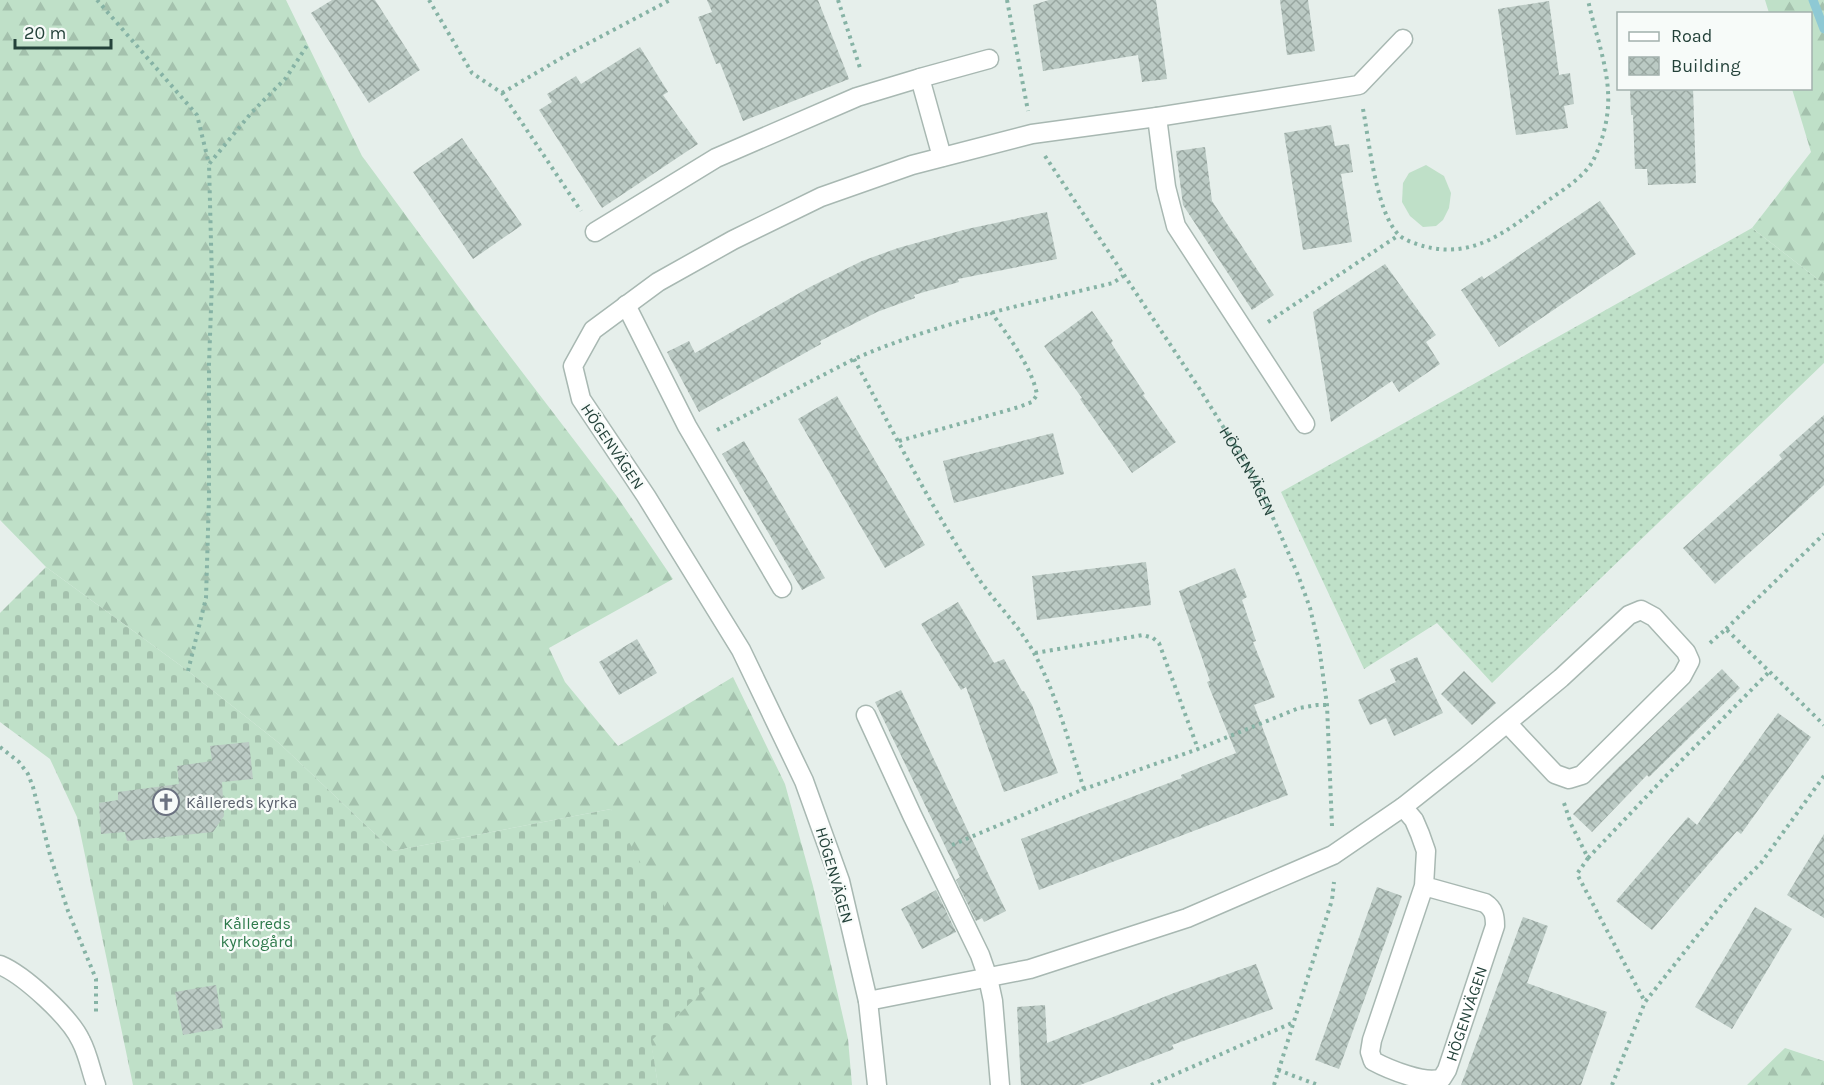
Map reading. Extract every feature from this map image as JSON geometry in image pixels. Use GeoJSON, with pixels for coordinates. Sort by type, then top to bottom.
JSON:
{"type":"FeatureCollection","features":[{"type":"Feature","properties":{"kind":"street"},"geometry":{"type":"LineString","coordinates":[[1359,85],[1403,39]]}},
{"type":"Feature","properties":{"kind":"street"},"geometry":{"type":"LineString","coordinates":[[595,232],[716,158],[846,101],[989,59]]}},
{"type":"Feature","properties":{"kind":"street"},"geometry":{"type":"LineString","coordinates":[[920,78],[942,158]]}},
{"type":"Feature","properties":{"kind":"street","name":"HÖGENVÄGEN"},"geometry":{"type":"LineString","coordinates":[[877,1085],[867,1001],[840,881],[804,781],[741,650],[646,496],[581,399],[573,366],[593,330],[657,282],[733,240],[822,197],[912,165],[1032,134],[1359,85]]}},
{"type":"Feature","properties":{"kind":"street"},"geometry":{"type":"LineString","coordinates":[[1157,117],[1166,187],[1176,226],[1305,424]]}},
{"type":"Feature","properties":{"kind":"street"},"geometry":{"type":"LineString","coordinates":[[626,305],[696,441],[782,588]]}},
{"type":"Feature","properties":{"kind":"street"},"geometry":{"type":"LineString","coordinates":[[867,1001],[1030,969],[1187,918],[1333,855],[1403,807],[1561,678],[1629,615],[1641,610],[1654,617],[1686,651],[1690,661],[1682,676],[1582,775],[1569,779],[1555,774],[1507,723]]}},
{"type":"Feature","properties":{"kind":"street"},"geometry":{"type":"LineString","coordinates":[[866,715],[930,854],[980,955],[993,1001],[1000,1085]]}},
{"type":"Feature","properties":{"kind":"street","name":"HÖGENVÄGEN"},"geometry":{"type":"LineString","coordinates":[[1403,807],[1414,820],[1426,851],[1424,886],[1372,1040],[1370,1052],[1373,1061],[1382,1066],[1429,1081],[1442,1078],[1447,1070],[1496,926],[1496,916],[1491,907],[1485,903],[1424,886]]}},
{"type":"Feature","properties":{"kind":"street"},"geometry":{"type":"LineString","coordinates":[[0,965],[26,981],[70,1025],[81,1040],[96,1085]]}},
{"type":"Feature","properties":{"kind":"path"},"geometry":{"type":"LineString","coordinates":[[98,0],[197,115],[209,164],[212,281],[206,598],[188,671]]}},
{"type":"Feature","properties":{"kind":"path"},"geometry":{"type":"LineString","coordinates":[[429,0],[472,73],[502,93],[595,232]]}},
{"type":"Feature","properties":{"kind":"path"},"geometry":{"type":"LineString","coordinates":[[502,93],[570,53],[670,0]]}},
{"type":"Feature","properties":{"kind":"path"},"geometry":{"type":"LineString","coordinates":[[838,0],[868,94]]}},
{"type":"Feature","properties":{"kind":"path","name":"HÖGENVÄGEN"},"geometry":{"type":"LineString","coordinates":[[1007,0],[1032,134],[1123,276],[1199,388],[1255,478],[1310,608],[1319,646],[1327,705],[1334,882],[1332,900],[1274,1085]]}},
{"type":"Feature","properties":{"kind":"path"},"geometry":{"type":"LineString","coordinates":[[1359,85],[1379,194],[1385,213],[1399,235],[1417,244],[1440,251],[1459,250],[1480,244],[1506,231],[1579,178],[1591,163],[1607,118],[1608,99],[1606,76],[1588,0]]}},
{"type":"Feature","properties":{"kind":"path"},"geometry":{"type":"LineString","coordinates":[[209,164],[252,112],[286,78],[308,44]]}},
{"type":"Feature","properties":{"kind":"path"},"geometry":{"type":"LineString","coordinates":[[1248,335],[1399,235]]}},
{"type":"Feature","properties":{"kind":"path"},"geometry":{"type":"LineString","coordinates":[[696,441],[854,359],[941,326],[1113,283],[1123,276]]}},
{"type":"Feature","properties":{"kind":"path"},"geometry":{"type":"LineString","coordinates":[[899,441],[1032,402],[1037,395],[1035,383],[992,312]]}},
{"type":"Feature","properties":{"kind":"path"},"geometry":{"type":"LineString","coordinates":[[854,359],[919,481],[973,571],[1016,624],[1035,653],[1052,692],[1084,789]]}},
{"type":"Feature","properties":{"kind":"path"},"geometry":{"type":"LineString","coordinates":[[1690,661],[1824,534]]}},
{"type":"Feature","properties":{"kind":"path"},"geometry":{"type":"LineString","coordinates":[[1726,629],[1824,725]]}},
{"type":"Feature","properties":{"kind":"path"},"geometry":{"type":"LineString","coordinates":[[1035,653],[1143,635],[1153,638],[1159,643],[1198,749]]}},
{"type":"Feature","properties":{"kind":"path"},"geometry":{"type":"LineString","coordinates":[[1645,1002],[1577,874],[1588,858],[1769,672]]}},
{"type":"Feature","properties":{"kind":"path"},"geometry":{"type":"LineString","coordinates":[[930,854],[1084,789],[1198,749],[1299,708],[1327,705]]}},
{"type":"Feature","properties":{"kind":"path"},"geometry":{"type":"LineString","coordinates":[[0,747],[19,762],[28,774],[68,911],[96,979],[96,1019],[93,1032],[81,1040]]}},
{"type":"Feature","properties":{"kind":"path"},"geometry":{"type":"LineString","coordinates":[[1612,1085],[1645,1002],[1731,893],[1761,863],[1824,776]]}},
{"type":"Feature","properties":{"kind":"path"},"geometry":{"type":"LineString","coordinates":[[1569,779],[1564,801],[1571,824],[1588,858]]}},
{"type":"Feature","properties":{"kind":"path"},"geometry":{"type":"LineString","coordinates":[[1151,1085],[1295,1021]]}},
{"type":"Feature","properties":{"kind":"path"},"geometry":{"type":"LineString","coordinates":[[1278,1070],[1318,1085]]}},
{"type":"Feature","properties":{"kind":"green space"},"geometry":{"type":"Polygon","coordinates":[[[0,0],[286,0],[362,156],[616,495],[673,579],[549,648],[565,682],[618,746],[733,677],[785,784],[813,886],[848,1039],[852,1085],[658,1085],[611,809],[393,851],[279,743],[188,671],[46,567],[0,520],[0,0]]]}},
{"type":"Feature","properties":{"kind":"green space"},"geometry":{"type":"Polygon","coordinates":[[[1765,0],[1824,0],[1824,284],[1752,228],[1811,152],[1792,90],[1812,90],[1812,12],[1769,12],[1765,0]]]}},
{"type":"Feature","properties":{"kind":"green space"},"geometry":{"type":"Polygon","coordinates":[[[1426,165],[1444,176],[1451,193],[1449,208],[1443,220],[1436,226],[1423,227],[1410,216],[1402,202],[1403,183],[1409,173],[1426,165]]]}},
{"type":"Feature","properties":{"kind":"green space"},"geometry":{"type":"Polygon","coordinates":[[[1752,228],[1824,284],[1824,363],[1492,683],[1437,623],[1364,669],[1281,492],[1752,228]]]}},
{"type":"Feature","properties":{"kind":"green space","name":"Kållereds kyrkogård"},"geometry":{"type":"Polygon","coordinates":[[[46,567],[188,671],[279,743],[393,851],[611,809],[708,986],[651,1041],[658,1085],[133,1085],[77,817],[50,759],[0,722],[0,613],[46,567]]]}},
{"type":"Feature","properties":{"kind":"green space"},"geometry":{"type":"Polygon","coordinates":[[[1785,1048],[1824,1061],[1824,1085],[1747,1085],[1785,1048]]]}},
{"type":"Feature","properties":{"kind":"building"},"geometry":{"type":"Polygon","coordinates":[[[332,0],[375,0],[420,70],[369,103],[311,13],[332,0]]]}},
{"type":"Feature","properties":{"kind":"building"},"geometry":{"type":"Polygon","coordinates":[[[707,0],[818,0],[849,79],[743,121],[720,63],[716,64],[698,17],[712,12],[707,0]]]}},
{"type":"Feature","properties":{"kind":"building"},"geometry":{"type":"Polygon","coordinates":[[[1049,0],[1156,0],[1167,79],[1142,82],[1138,55],[1043,71],[1033,5],[1049,0]]]}},
{"type":"Feature","properties":{"kind":"building"},"geometry":{"type":"Polygon","coordinates":[[[1280,0],[1308,0],[1315,51],[1287,55],[1280,0]]]}},
{"type":"Feature","properties":{"kind":"building"},"geometry":{"type":"Polygon","coordinates":[[[1549,1],[1559,75],[1570,73],[1574,104],[1564,106],[1568,128],[1516,135],[1498,9],[1549,1]]]}},
{"type":"Feature","properties":{"kind":"building"},"geometry":{"type":"Polygon","coordinates":[[[640,47],[668,92],[663,95],[698,144],[602,208],[539,110],[552,102],[547,94],[576,76],[581,84],[640,47]]]}},
{"type":"Feature","properties":{"kind":"building"},"geometry":{"type":"Polygon","coordinates":[[[1630,90],[1693,90],[1696,183],[1648,185],[1647,169],[1635,169],[1633,115],[1631,115],[1630,90]]]}},
{"type":"Feature","properties":{"kind":"building"},"geometry":{"type":"Polygon","coordinates":[[[1331,125],[1335,146],[1349,144],[1353,172],[1341,174],[1352,242],[1303,250],[1284,133],[1331,125]]]}},
{"type":"Feature","properties":{"kind":"building"},"geometry":{"type":"Polygon","coordinates":[[[462,138],[522,225],[473,259],[413,172],[462,138]]]}},
{"type":"Feature","properties":{"kind":"building"},"geometry":{"type":"Polygon","coordinates":[[[1205,147],[1212,201],[1274,295],[1252,310],[1183,205],[1176,151],[1205,147]]]}},
{"type":"Feature","properties":{"kind":"building"},"geometry":{"type":"Polygon","coordinates":[[[1600,201],[1636,254],[1499,347],[1461,290],[1482,276],[1484,279],[1600,201]]]}},
{"type":"Feature","properties":{"kind":"building"},"geometry":{"type":"Polygon","coordinates":[[[1047,212],[1057,259],[958,279],[959,282],[914,295],[915,298],[877,312],[820,341],[821,344],[699,412],[667,352],[689,341],[695,353],[810,287],[862,261],[898,248],[967,229],[1047,212]]]}},
{"type":"Feature","properties":{"kind":"building"},"geometry":{"type":"Polygon","coordinates":[[[1385,264],[1436,335],[1426,342],[1440,364],[1399,392],[1392,381],[1331,422],[1313,312],[1385,264]]]}},
{"type":"Feature","properties":{"kind":"building"},"geometry":{"type":"Polygon","coordinates":[[[1092,311],[1113,341],[1111,343],[1145,394],[1143,395],[1176,442],[1132,473],[1044,346],[1092,311]]]}},
{"type":"Feature","properties":{"kind":"building"},"geometry":{"type":"Polygon","coordinates":[[[837,396],[925,545],[885,568],[798,419],[837,396]]]}},
{"type":"Feature","properties":{"kind":"building"},"geometry":{"type":"Polygon","coordinates":[[[1824,415],[1824,485],[1715,584],[1683,548],[1782,459],[1779,455],[1824,415]]]}},
{"type":"Feature","properties":{"kind":"building"},"geometry":{"type":"Polygon","coordinates":[[[1053,433],[1064,474],[954,503],[943,461],[1053,433]]]}},
{"type":"Feature","properties":{"kind":"building"},"geometry":{"type":"Polygon","coordinates":[[[744,441],[825,578],[802,590],[722,454],[744,441]]]}},
{"type":"Feature","properties":{"kind":"building"},"geometry":{"type":"Polygon","coordinates":[[[1146,562],[1151,605],[1037,620],[1032,576],[1146,562]]]}},
{"type":"Feature","properties":{"kind":"building"},"geometry":{"type":"Polygon","coordinates":[[[1235,568],[1247,597],[1242,600],[1256,641],[1253,642],[1275,697],[1254,705],[1288,795],[1039,890],[1021,839],[1182,778],[1181,775],[1236,753],[1207,682],[1210,681],[1179,591],[1235,568]]]}},
{"type":"Feature","properties":{"kind":"building"},"geometry":{"type":"Polygon","coordinates":[[[958,602],[994,663],[1004,659],[1024,691],[1032,705],[1058,773],[1004,792],[966,687],[961,690],[921,624],[958,602]]]}},
{"type":"Feature","properties":{"kind":"building"},"geometry":{"type":"Polygon","coordinates":[[[637,639],[657,673],[619,695],[599,662],[637,639]]]}},
{"type":"Feature","properties":{"kind":"building"},"geometry":{"type":"Polygon","coordinates":[[[1417,657],[1443,713],[1394,736],[1386,718],[1370,725],[1358,700],[1396,682],[1390,669],[1417,657]]]}},
{"type":"Feature","properties":{"kind":"building"},"geometry":{"type":"Polygon","coordinates":[[[1722,669],[1740,688],[1649,777],[1647,775],[1592,832],[1573,814],[1722,669]]]}},
{"type":"Feature","properties":{"kind":"building"},"geometry":{"type":"Polygon","coordinates":[[[1464,671],[1496,703],[1472,725],[1441,694],[1464,671]]]}},
{"type":"Feature","properties":{"kind":"building"},"geometry":{"type":"Polygon","coordinates":[[[901,690],[1006,911],[984,922],[982,918],[976,921],[956,880],[960,877],[875,702],[901,690]]]}},
{"type":"Feature","properties":{"kind":"building"},"geometry":{"type":"Polygon","coordinates":[[[1778,713],[1811,737],[1741,834],[1737,831],[1652,930],[1616,901],[1688,817],[1697,825],[1778,713]]]}},
{"type":"Feature","properties":{"kind":"building","name":"Kållereds kyrka"},"geometry":{"type":"Polygon","coordinates":[[[249,742],[253,779],[222,782],[224,816],[213,832],[127,841],[125,832],[101,834],[99,803],[118,800],[118,792],[179,784],[177,766],[212,761],[210,746],[249,742]]]}},
{"type":"Feature","properties":{"kind":"building"},"geometry":{"type":"Polygon","coordinates":[[[1824,834],[1824,918],[1787,895],[1824,834]]]}},
{"type":"Feature","properties":{"kind":"building"},"geometry":{"type":"Polygon","coordinates":[[[1377,887],[1402,896],[1339,1069],[1315,1060],[1377,887]]]}},
{"type":"Feature","properties":{"kind":"building"},"geometry":{"type":"Polygon","coordinates":[[[936,890],[956,932],[922,949],[901,909],[936,890]]]}},
{"type":"Feature","properties":{"kind":"building"},"geometry":{"type":"Polygon","coordinates":[[[1755,907],[1792,929],[1732,1029],[1695,1007],[1755,907]]]}},
{"type":"Feature","properties":{"kind":"building"},"geometry":{"type":"Polygon","coordinates":[[[1523,917],[1548,926],[1527,983],[1607,1012],[1581,1085],[1461,1085],[1523,917]]]}},
{"type":"Feature","properties":{"kind":"building"},"geometry":{"type":"Polygon","coordinates":[[[1256,964],[1273,1009],[1172,1045],[1174,1049],[1080,1085],[1021,1085],[1017,1007],[1045,1005],[1047,1043],[1174,993],[1256,964]]]}},
{"type":"Feature","properties":{"kind":"building"},"geometry":{"type":"Polygon","coordinates":[[[216,985],[223,1028],[183,1035],[175,992],[216,985]]]}},
{"type":"Feature","properties":{"kind":"waterway"},"geometry":{"type":"LineString","coordinates":[[1813,0],[1824,29]]}},
{"type":"Feature","properties":{"kind":"place","name":"Kållereds kyrka"},"geometry":{"type":"Point","coordinates":[166,802]}}]}
